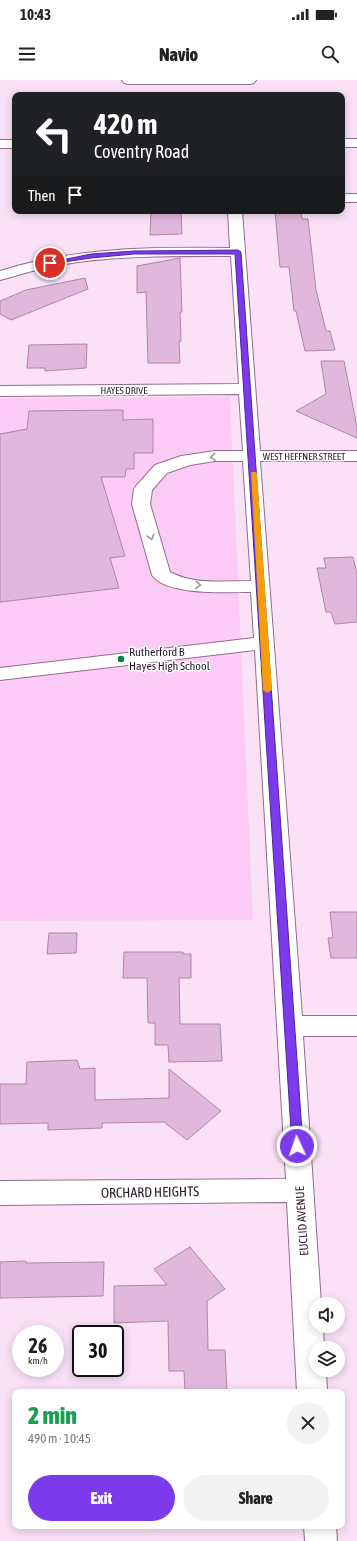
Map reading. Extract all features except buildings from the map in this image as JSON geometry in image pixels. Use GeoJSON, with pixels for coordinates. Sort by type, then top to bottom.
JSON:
{"type":"FeatureCollection","features":[{"type":"Feature","properties":{"kind":"street"},"geometry":{"type":"LineString","coordinates":[[128,80],[250,80]]}},
{"type":"Feature","properties":{"kind":"street"},"geometry":{"type":"LineString","coordinates":[[226,80],[227,92]]}},
{"type":"Feature","properties":{"kind":"street"},"geometry":{"type":"LineString","coordinates":[[345,143],[357,143]]}},
{"type":"Feature","properties":{"kind":"street"},"geometry":{"type":"LineString","coordinates":[[0,144],[12,144]]}},
{"type":"Feature","properties":{"kind":"street"},"geometry":{"type":"LineString","coordinates":[[345,198],[357,198]]}},
{"type":"Feature","properties":{"kind":"street","name":"EUCLID AVENUE"},"geometry":{"type":"LineString","coordinates":[[235,214],[290,1026],[312,1389]]}},
{"type":"Feature","properties":{"kind":"street"},"geometry":{"type":"LineString","coordinates":[[0,276],[50,263],[91,256],[134,253],[238,252]]}},
{"type":"Feature","properties":{"kind":"street","name":"HAYES DRIVE"},"geometry":{"type":"LineString","coordinates":[[0,391],[247,389]]}},
{"type":"Feature","properties":{"kind":"street","name":"WEST HEFFNER STREET"},"geometry":{"type":"LineString","coordinates":[[261,586],[198,586],[171,582],[161,575],[141,504],[143,489],[161,469],[187,460],[215,456],[357,456]]}},
{"type":"Feature","properties":{"kind":"street"},"geometry":{"type":"LineString","coordinates":[[0,674],[264,643]]}},
{"type":"Feature","properties":{"kind":"street"},"geometry":{"type":"LineString","coordinates":[[290,1026],[357,1026]]}},
{"type":"Feature","properties":{"kind":"street","name":"ORCHARD HEIGHTS"},"geometry":{"type":"LineString","coordinates":[[0,1193],[300,1190]]}},
{"type":"Feature","properties":{"kind":"street"},"geometry":{"type":"LineString","coordinates":[[320,1529],[321,1541]]}},
{"type":"Feature","properties":{"kind":"shaded area","name":"Rutherford B Hayes High School"},"geometry":{"type":"Polygon","coordinates":[[[230,397],[253,920],[0,921],[0,398],[230,397]]]}},
{"type":"Feature","properties":{"kind":"slow traffic"},"geometry":{"type":"LineString","coordinates":[[253,474],[267,690]]}},
{"type":"Feature","properties":{"kind":"place","name":"Rutherford B Hayes High School"},"geometry":{"type":"Point","coordinates":[121,659]}},
{"type":"Feature","properties":{"kind":"route"},"geometry":{"type":"LineString","coordinates":[[50,263],[91,256],[134,253],[238,252],[297,1146]]}}]}
